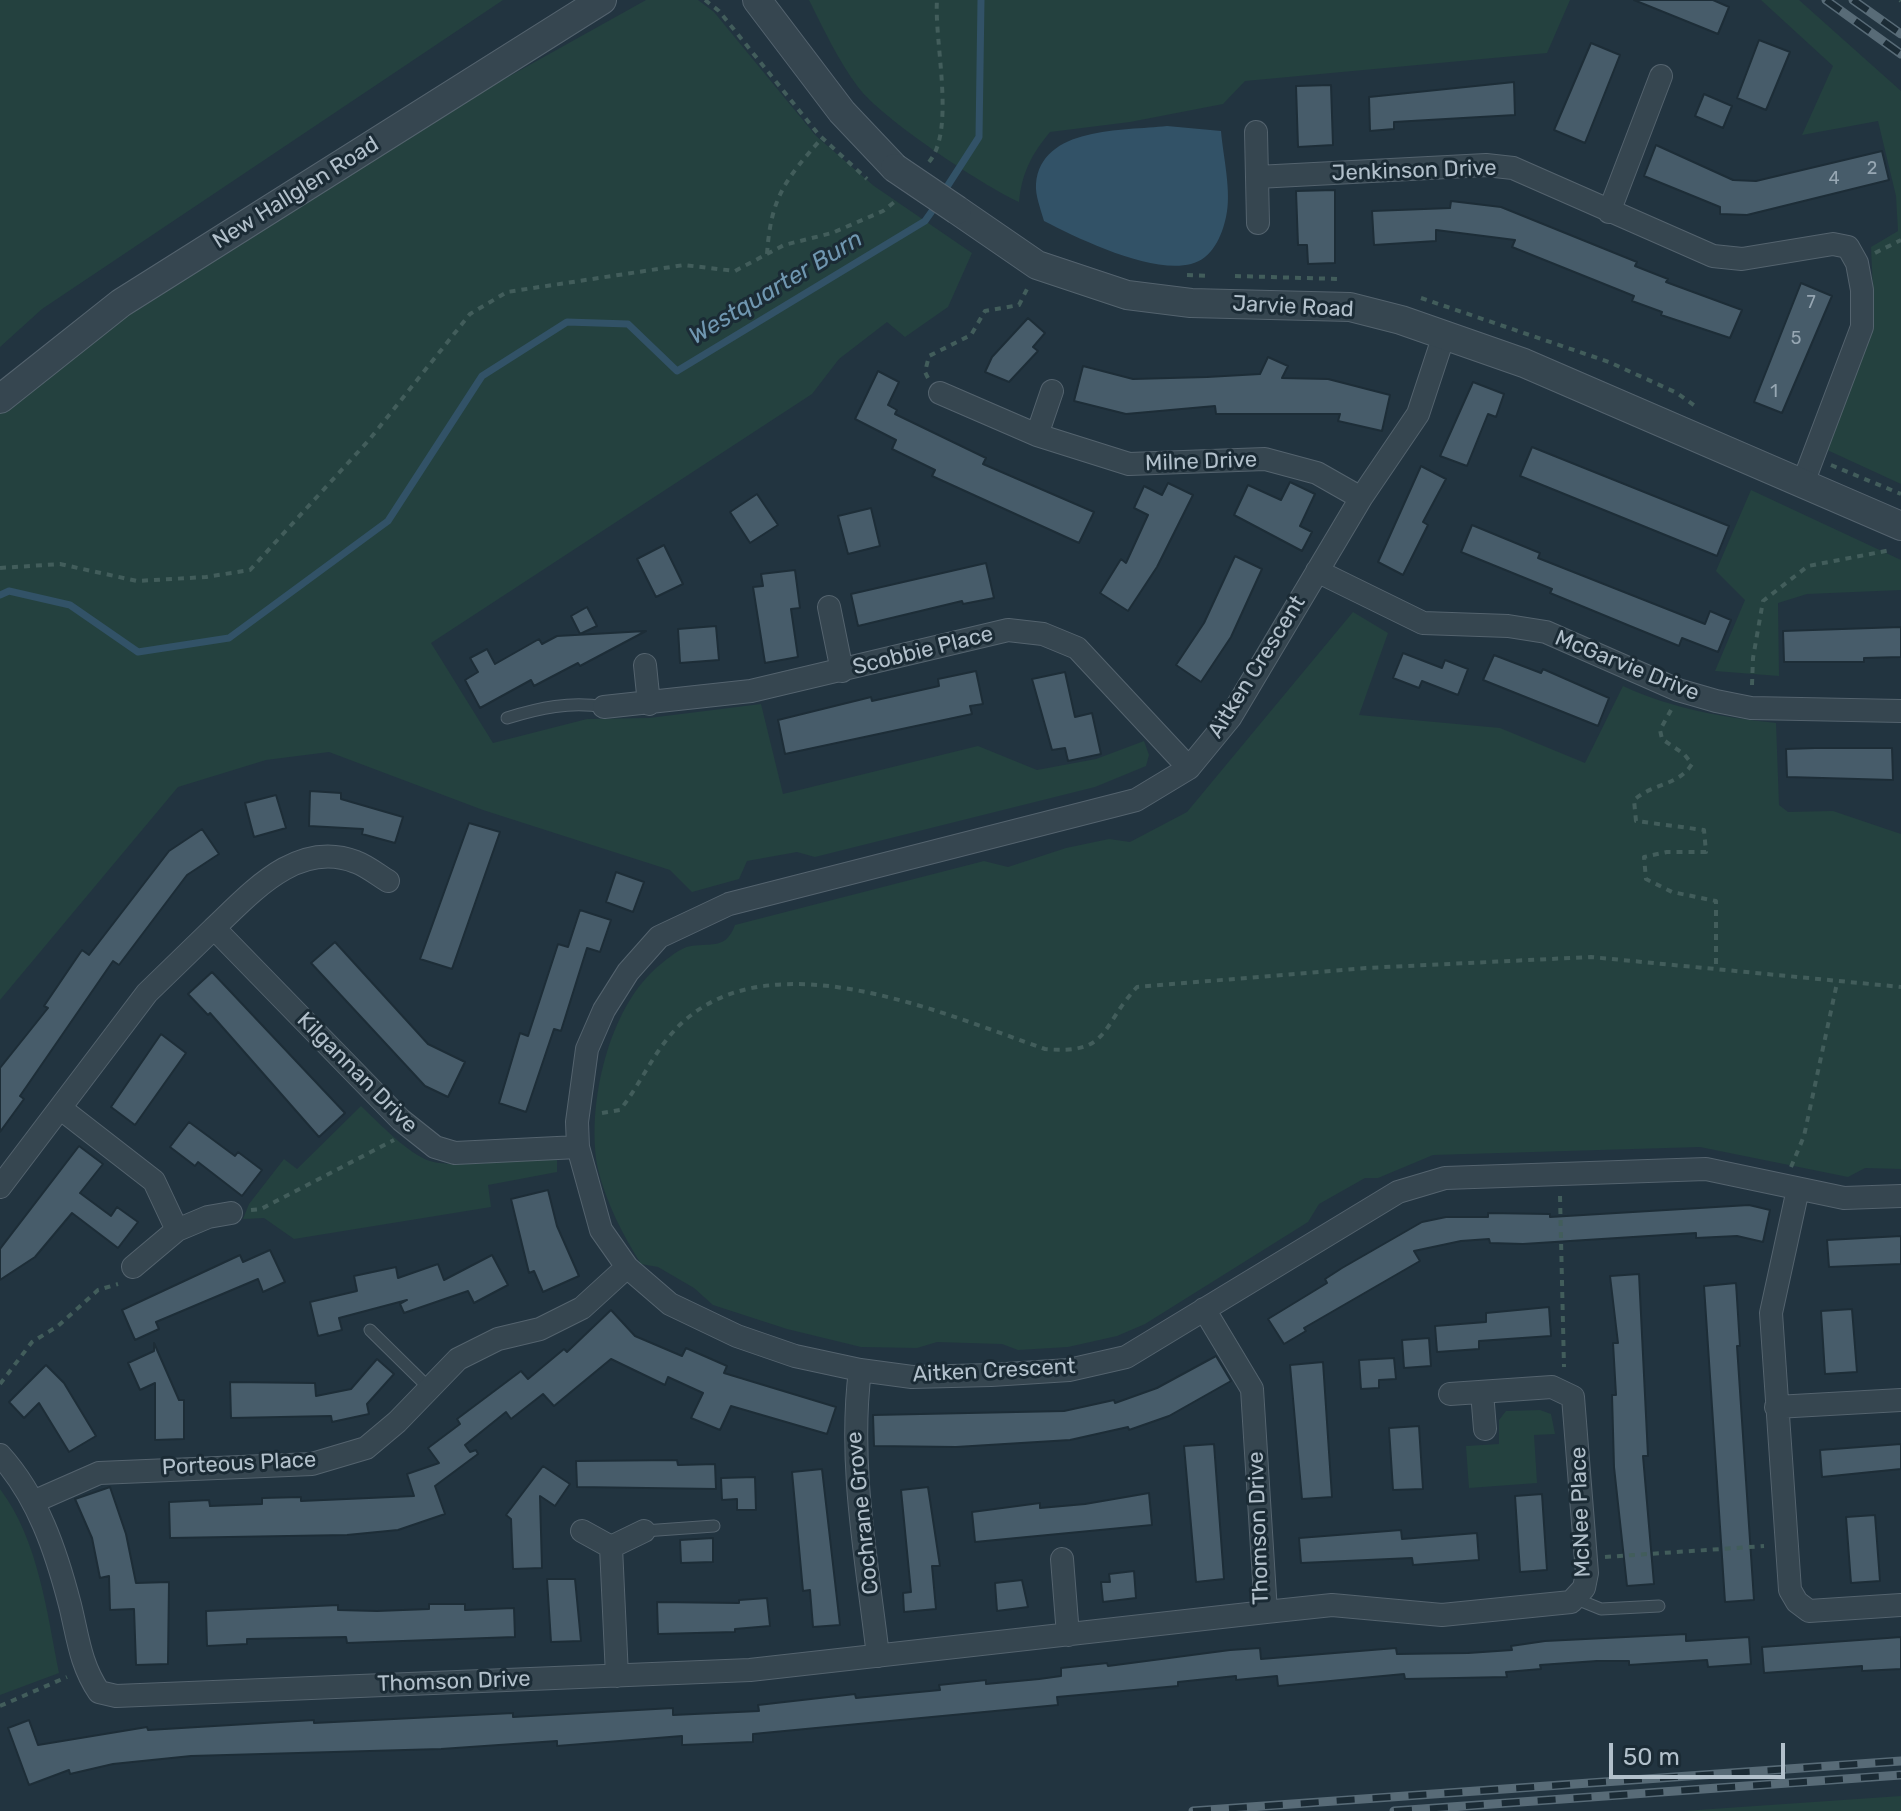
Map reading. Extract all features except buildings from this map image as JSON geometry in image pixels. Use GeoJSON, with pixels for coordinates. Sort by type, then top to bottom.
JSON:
{"type":"FeatureCollection","features":[{"type":"Feature","properties":{"kind":"street","name":"New Hallglen Road"},"geometry":{"type":"LineString","coordinates":[[0,399],[121,303],[602,0]]}},
{"type":"Feature","properties":{"kind":"street","name":"Jarvie Road"},"geometry":{"type":"LineString","coordinates":[[757,0],[842,112],[900,178],[957,210],[1037,265],[1127,295],[1191,303],[1350,307],[1444,335],[1524,363],[1803,483],[1898,536]]}},
{"type":"Feature","properties":{"kind":"street"},"geometry":{"type":"LineString","coordinates":[[1609,212],[1661,76]]}},
{"type":"Feature","properties":{"kind":"street"},"geometry":{"type":"LineString","coordinates":[[1256,132],[1258,223]]}},
{"type":"Feature","properties":{"kind":"street","name":"Jenkinson Drive"},"geometry":{"type":"LineString","coordinates":[[1257,177],[1486,165],[1513,168],[1713,256],[1742,259],[1833,244],[1848,247],[1857,263]]}},
{"type":"Feature","properties":{"kind":"street"},"geometry":{"type":"LineString","coordinates":[[1803,483],[1862,327],[1862,290],[1857,263]]}},
{"type":"Feature","properties":{"kind":"street","name":"Aitken Crescent"},"geometry":{"type":"LineString","coordinates":[[1444,335],[1418,414],[1361,498],[1230,718],[1189,768],[1136,800],[729,904],[659,937],[628,972],[587,1049],[577,1122],[578,1147],[601,1230],[627,1267],[670,1304],[737,1336],[795,1356],[912,1377],[1069,1370],[1126,1357],[1398,1192],[1445,1178],[1706,1169],[1844,1198],[1901,1196]]}},
{"type":"Feature","properties":{"kind":"street"},"geometry":{"type":"LineString","coordinates":[[1037,435],[1052,391]]}},
{"type":"Feature","properties":{"kind":"street","name":"Milne Drive"},"geometry":{"type":"LineString","coordinates":[[940,393],[1037,435],[1129,464],[1265,459],[1317,473],[1361,498]]}},
{"type":"Feature","properties":{"kind":"street","name":"McGarvie Drive"},"geometry":{"type":"LineString","coordinates":[[1317,571],[1423,623],[1508,626],[1546,632],[1678,690],[1751,708],[1901,711]]}},
{"type":"Feature","properties":{"kind":"street","name":"Scobbie Place"},"geometry":{"type":"LineString","coordinates":[[829,607],[842,671]]}},
{"type":"Feature","properties":{"kind":"street","name":"Scobbie Place"},"geometry":{"type":"LineString","coordinates":[[604,707],[751,691],[1008,630],[1043,634],[1077,648],[1189,768]]}},
{"type":"Feature","properties":{"kind":"street"},"geometry":{"type":"LineString","coordinates":[[645,665],[649,704]]}},
{"type":"Feature","properties":{"kind":"street"},"geometry":{"type":"LineString","coordinates":[[0,1187],[147,993],[257,887],[293,864],[312,857],[357,862],[388,881]]}},
{"type":"Feature","properties":{"kind":"street","name":"Kilgannan Drive"},"geometry":{"type":"LineString","coordinates":[[214,928],[413,1130],[435,1147],[455,1153],[578,1147]]}},
{"type":"Feature","properties":{"kind":"street"},"geometry":{"type":"LineString","coordinates":[[60,1108],[154,1181],[177,1230]]}},
{"type":"Feature","properties":{"kind":"street"},"geometry":{"type":"LineString","coordinates":[[1790,1187],[1771,1313],[1790,1590],[1797,1602],[1809,1611],[1901,1605]]}},
{"type":"Feature","properties":{"kind":"street"},"geometry":{"type":"LineString","coordinates":[[133,1267],[177,1230],[208,1217],[231,1213]]}},
{"type":"Feature","properties":{"kind":"street","name":"Porteous Place"},"geometry":{"type":"LineString","coordinates":[[33,1502],[99,1473],[312,1464],[366,1448],[458,1359],[498,1339],[540,1329],[582,1308],[627,1267]]}},
{"type":"Feature","properties":{"kind":"street","name":"Thomson Drive"},"geometry":{"type":"LineString","coordinates":[[0,1455],[33,1502],[58,1557],[80,1658],[99,1692],[116,1696],[750,1670],[1266,1612],[1252,1389],[1204,1309]]}},
{"type":"Feature","properties":{"kind":"street","name":"Cochrane Grove"},"geometry":{"type":"LineString","coordinates":[[860,1370],[854,1419],[855,1455],[878,1656]]}},
{"type":"Feature","properties":{"kind":"street"},"geometry":{"type":"LineString","coordinates":[[1450,1394],[1562,1389]]}},
{"type":"Feature","properties":{"kind":"street","name":"McNee Place"},"geometry":{"type":"LineString","coordinates":[[1266,1612],[1332,1605],[1442,1615],[1551,1607],[1574,1598],[1584,1588],[1587,1558],[1576,1409],[1573,1397],[1562,1389]]}},
{"type":"Feature","properties":{"kind":"street"},"geometry":{"type":"LineString","coordinates":[[1482,1392],[1485,1429]]}},
{"type":"Feature","properties":{"kind":"street"},"geometry":{"type":"LineString","coordinates":[[1776,1407],[1901,1400]]}},
{"type":"Feature","properties":{"kind":"street"},"geometry":{"type":"LineString","coordinates":[[582,1531],[611,1547]]}},
{"type":"Feature","properties":{"kind":"street"},"geometry":{"type":"LineString","coordinates":[[611,1547],[644,1531]]}},
{"type":"Feature","properties":{"kind":"street"},"geometry":{"type":"LineString","coordinates":[[611,1547],[617,1676]]}},
{"type":"Feature","properties":{"kind":"street"},"geometry":{"type":"LineString","coordinates":[[1062,1559],[1068,1635]]}},
{"type":"Feature","properties":{"kind":"lane","name":"Scobbie Place"},"geometry":{"type":"LineString","coordinates":[[507,718],[537,709],[584,703],[604,707]]}},
{"type":"Feature","properties":{"kind":"lane"},"geometry":{"type":"LineString","coordinates":[[370,1330],[430,1389]]}},
{"type":"Feature","properties":{"kind":"lane"},"geometry":{"type":"LineString","coordinates":[[644,1531],[714,1526]]}},
{"type":"Feature","properties":{"kind":"lane"},"geometry":{"type":"LineString","coordinates":[[1574,1598],[1601,1609],[1659,1606]]}},
{"type":"Feature","properties":{"kind":"path"},"geometry":{"type":"LineString","coordinates":[[705,0],[719,11],[822,138],[868,180],[900,178]]}},
{"type":"Feature","properties":{"kind":"path"},"geometry":{"type":"LineString","coordinates":[[0,568],[60,564],[137,581],[206,577],[250,570],[369,440],[470,314],[507,292],[684,265],[735,271],[784,245],[832,233],[883,211],[900,178],[938,152],[941,101],[937,0]]}},
{"type":"Feature","properties":{"kind":"path"},"geometry":{"type":"LineString","coordinates":[[767,254],[769,222],[776,198],[822,138]]}},
{"type":"Feature","properties":{"kind":"path"},"geometry":{"type":"LineString","coordinates":[[1857,263],[1901,240]]}},
{"type":"Feature","properties":{"kind":"path"},"geometry":{"type":"LineString","coordinates":[[940,393],[925,372],[929,356],[971,335],[985,311],[1019,305],[1037,265]]}},
{"type":"Feature","properties":{"kind":"path"},"geometry":{"type":"LineString","coordinates":[[1751,708],[1753,658],[1763,601],[1808,566],[1890,550],[1898,536]]}},
{"type":"Feature","properties":{"kind":"path"},"geometry":{"type":"LineString","coordinates":[[1678,690],[1674,706],[1660,730],[1662,739],[1684,754],[1692,764],[1675,782],[1645,790],[1634,800],[1636,821],[1704,830],[1706,852],[1667,852],[1644,857],[1646,879],[1672,892],[1716,901],[1716,968]]}},
{"type":"Feature","properties":{"kind":"path"},"geometry":{"type":"LineString","coordinates":[[577,1122],[591,1114],[620,1110],[650,1059],[684,1021],[711,1002],[768,983],[800,983],[893,1000],[1045,1049],[1066,1051],[1082,1050],[1098,1042],[1127,998],[1137,987],[1149,984],[1366,968],[1591,957],[1901,987]]}},
{"type":"Feature","properties":{"kind":"path"},"geometry":{"type":"LineString","coordinates":[[1790,1187],[1837,983]]}},
{"type":"Feature","properties":{"kind":"path"},"geometry":{"type":"LineString","coordinates":[[231,1213],[261,1209],[413,1130]]}},
{"type":"Feature","properties":{"kind":"path"},"geometry":{"type":"LineString","coordinates":[[1559,1174],[1562,1389]]}},
{"type":"Feature","properties":{"kind":"path"},"geometry":{"type":"LineString","coordinates":[[0,1384],[32,1342],[58,1326],[98,1290],[138,1277],[133,1267]]}},
{"type":"Feature","properties":{"kind":"path"},"geometry":{"type":"LineString","coordinates":[[1587,1558],[1787,1545]]}},
{"type":"Feature","properties":{"kind":"path"},"geometry":{"type":"LineString","coordinates":[[0,1706],[50,1684]]}},
{"type":"Feature","properties":{"kind":"green space"},"geometry":{"type":"Polygon","coordinates":[[[0,0],[503,0],[42,309],[0,347],[0,0]]]}},
{"type":"Feature","properties":{"kind":"green space"},"geometry":{"type":"Polygon","coordinates":[[[646,0],[698,0],[714,12],[816,136],[874,186],[972,253],[948,307],[905,337],[887,322],[839,359],[812,394],[431,643],[493,743],[587,719],[649,718],[761,704],[783,794],[978,746],[1037,770],[1096,759],[1144,741],[1149,755],[1146,766],[1095,787],[815,857],[797,852],[747,861],[739,879],[692,892],[670,870],[483,810],[329,752],[266,760],[178,787],[0,1000],[0,413],[73,352],[386,145],[646,0]]]}},
{"type":"Feature","properties":{"kind":"green space"},"geometry":{"type":"Polygon","coordinates":[[[809,0],[1570,0],[1547,53],[1245,81],[1223,104],[1130,122],[1050,132],[1028,165],[1019,202],[934,150],[870,100],[844,66],[809,0]]]}},
{"type":"Feature","properties":{"kind":"green space"},"geometry":{"type":"Polygon","coordinates":[[[1761,0],[1799,0],[1901,91],[1901,484],[1825,449],[1873,291],[1871,247],[1898,231],[1896,196],[1878,121],[1802,135],[1833,66],[1761,0]]]}},
{"type":"Feature","properties":{"kind":"green space"},"geometry":{"type":"Polygon","coordinates":[[[1751,490],[1901,560],[1901,590],[1807,594],[1778,603],[1779,676],[1715,671],[1745,600],[1716,571],[1751,490]]]}},
{"type":"Feature","properties":{"kind":"green space"},"geometry":{"type":"Polygon","coordinates":[[[1353,612],[1388,633],[1359,715],[1500,728],[1585,763],[1623,686],[1660,701],[1698,711],[1776,723],[1779,805],[1788,812],[1833,811],[1901,834],[1901,1169],[1865,1168],[1848,1177],[1700,1147],[1433,1155],[1378,1178],[1365,1178],[1319,1204],[1308,1222],[1145,1324],[1117,1336],[1068,1347],[1018,1350],[1002,1344],[937,1342],[917,1348],[861,1347],[787,1329],[713,1305],[694,1288],[658,1267],[641,1264],[601,1182],[595,1145],[595,1119],[604,1065],[622,1013],[655,970],[686,947],[723,941],[735,925],[984,861],[1008,867],[1066,848],[1109,839],[1130,842],[1187,812],[1353,612]]]}},
{"type":"Feature","properties":{"kind":"green space"},"geometry":{"type":"Polygon","coordinates":[[[361,1106],[403,1145],[430,1161],[474,1164],[557,1157],[557,1172],[488,1185],[491,1207],[294,1239],[264,1218],[243,1219],[249,1204],[284,1159],[297,1169],[361,1106]]]}},
{"type":"Feature","properties":{"kind":"green space"},"geometry":{"type":"Polygon","coordinates":[[[1540,1410],[1551,1414],[1555,1434],[1534,1435],[1537,1483],[1469,1488],[1466,1446],[1499,1444],[1499,1420],[1506,1411],[1540,1410]]]}},
{"type":"Feature","properties":{"kind":"green space"},"geometry":{"type":"Polygon","coordinates":[[[0,1489],[24,1530],[32,1553],[59,1673],[0,1695],[0,1489]]]}},
{"type":"Feature","properties":{"kind":"green space"},"geometry":{"type":"Polygon","coordinates":[[[1901,1796],[1901,1811],[1683,1811],[1901,1796]]]}},
{"type":"Feature","properties":{"kind":"water"},"geometry":{"type":"Polygon","coordinates":[[[1167,126],[1221,131],[1228,207],[1219,239],[1205,257],[1191,264],[1175,266],[1136,260],[1044,221],[1036,184],[1041,165],[1052,151],[1068,141],[1087,135],[1167,126]]]}},
{"type":"Feature","properties":{"kind":"waterway","name":"Westquarter Burn"},"geometry":{"type":"LineString","coordinates":[[943,193],[979,137],[981,0]]}},
{"type":"Feature","properties":{"kind":"waterway","name":"Westquarter Burn"},"geometry":{"type":"LineString","coordinates":[[0,595],[9,591],[70,605],[138,652],[229,638],[388,521],[482,376],[567,322],[628,324],[677,371],[925,221],[937,204]]}},
{"type":"Feature","properties":{"kind":"railway"},"geometry":{"type":"LineString","coordinates":[[1826,0],[1901,54]]}},
{"type":"Feature","properties":{"kind":"railway"},"geometry":{"type":"LineString","coordinates":[[1853,0],[1901,34]]}},
{"type":"Feature","properties":{"kind":"railway"},"geometry":{"type":"LineString","coordinates":[[1193,1811],[1901,1761]]}},
{"type":"Feature","properties":{"kind":"railway"},"geometry":{"type":"LineString","coordinates":[[1394,1811],[1901,1775]]}}]}
